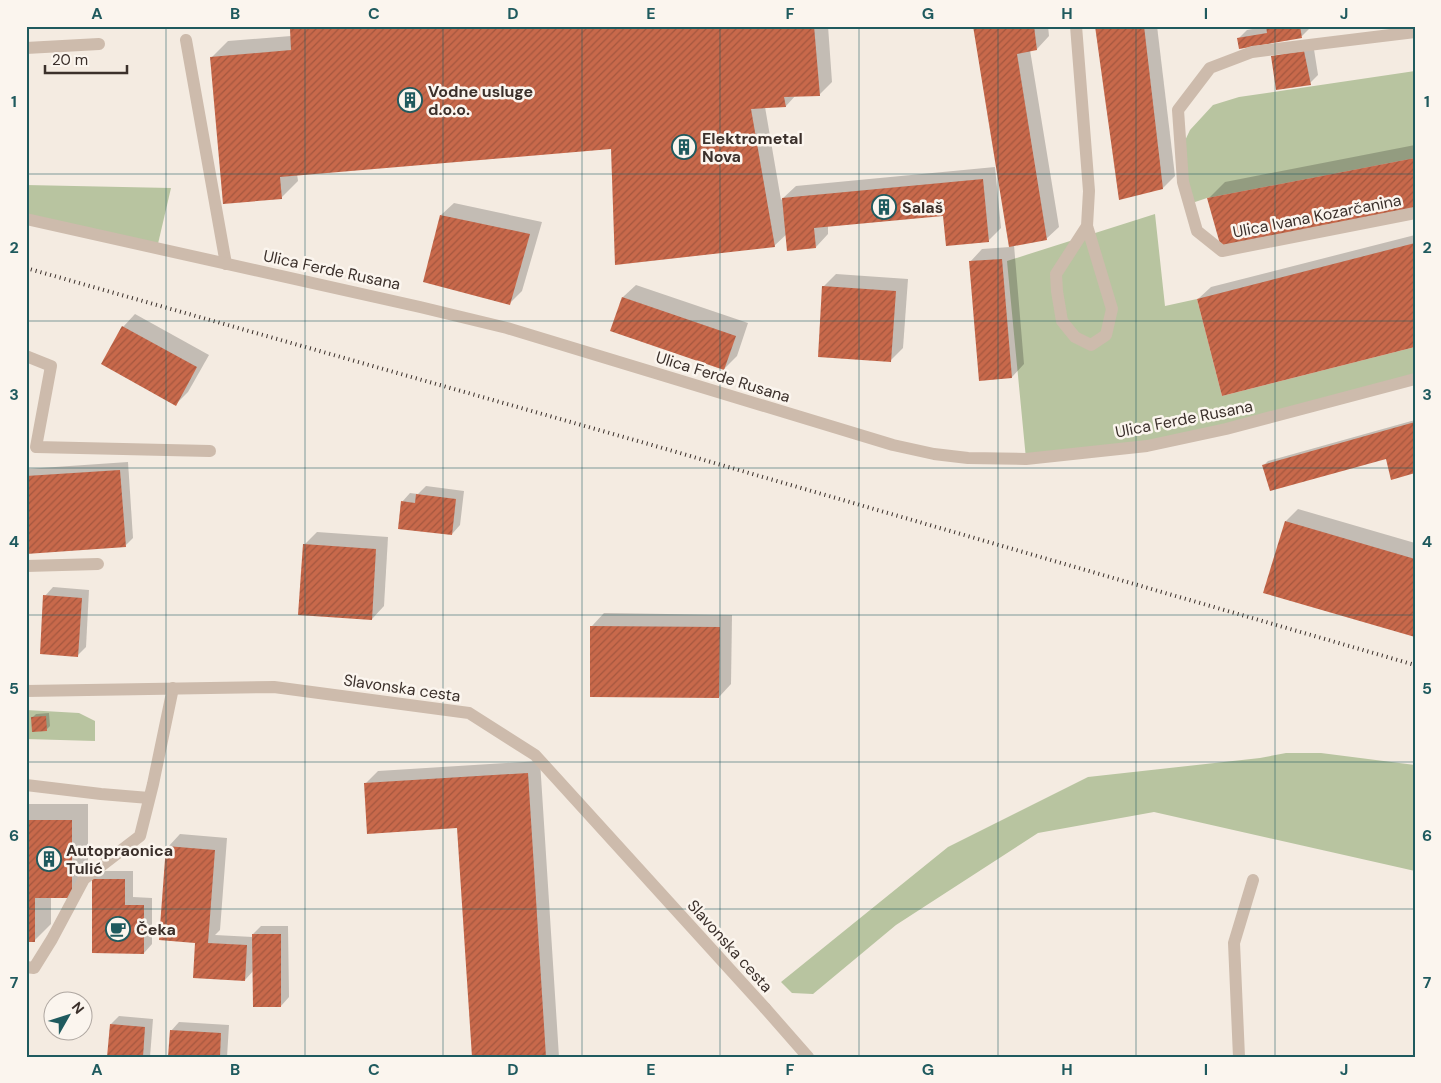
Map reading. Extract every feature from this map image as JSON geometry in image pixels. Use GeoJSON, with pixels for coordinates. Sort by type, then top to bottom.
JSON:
{"type":"FeatureCollection","features":[{"type":"Feature","properties":{"kind":"street"},"geometry":{"type":"LineString","coordinates":[[1076,26],[1089,191],[1087,226],[1112,309],[1106,335],[1091,345],[1075,337],[1062,321],[1056,274],[1087,226]]}},
{"type":"Feature","properties":{"kind":"street","name":"Ulica Ivana Kozarčanina"},"geometry":{"type":"LineString","coordinates":[[1415,32],[1252,52],[1210,68],[1178,110],[1182,182],[1197,231],[1222,251],[1415,213]]}},
{"type":"Feature","properties":{"kind":"street"},"geometry":{"type":"LineString","coordinates":[[186,40],[226,264]]}},
{"type":"Feature","properties":{"kind":"street"},"geometry":{"type":"LineString","coordinates":[[26,48],[99,44]]}},
{"type":"Feature","properties":{"kind":"street","name":"Ulica Ferde Rusana"},"geometry":{"type":"LineString","coordinates":[[26,219],[420,306],[507,328],[894,445],[934,454],[959,457],[1026,459],[1147,446],[1226,429],[1415,379]]}},
{"type":"Feature","properties":{"kind":"street"},"geometry":{"type":"LineString","coordinates":[[26,356],[51,366],[36,447],[210,451]]}},
{"type":"Feature","properties":{"kind":"street"},"geometry":{"type":"LineString","coordinates":[[26,566],[98,564]]}},
{"type":"Feature","properties":{"kind":"street","name":"Slavonska cesta"},"geometry":{"type":"LineString","coordinates":[[26,690],[274,687],[469,714],[535,755],[808,1057]]}},
{"type":"Feature","properties":{"kind":"street"},"geometry":{"type":"LineString","coordinates":[[26,968],[34,968],[84,879],[140,836],[173,688]]}},
{"type":"Feature","properties":{"kind":"street"},"geometry":{"type":"LineString","coordinates":[[26,785],[149,798]]}},
{"type":"Feature","properties":{"kind":"street"},"geometry":{"type":"LineString","coordinates":[[1240,1057],[1234,943],[1253,880]]}},
{"type":"Feature","properties":{"kind":"green space"},"geometry":{"type":"Polygon","coordinates":[[[1415,71],[1415,158],[1207,198],[1189,204],[1181,149],[1190,130],[1213,105],[1239,97],[1415,71]]]}},
{"type":"Feature","properties":{"kind":"green space"},"geometry":{"type":"Polygon","coordinates":[[[26,185],[171,188],[157,248],[26,216],[26,185]]]}},
{"type":"Feature","properties":{"kind":"green space"},"geometry":{"type":"Polygon","coordinates":[[[1155,214],[1165,306],[1197,299],[1222,396],[1415,347],[1415,379],[1226,429],[1026,459],[1007,261],[1155,214]]]}},
{"type":"Feature","properties":{"kind":"green space"},"geometry":{"type":"Polygon","coordinates":[[[26,710],[79,713],[95,721],[95,741],[26,739],[26,710]]]}},
{"type":"Feature","properties":{"kind":"green space"},"geometry":{"type":"Polygon","coordinates":[[[1286,753],[1321,753],[1415,765],[1415,871],[1154,812],[1038,833],[896,925],[813,994],[792,993],[781,982],[948,847],[1088,777],[1260,758],[1286,753]]]}},
{"type":"Feature","properties":{"kind":"building"},"geometry":{"type":"Polygon","coordinates":[[[314,26],[814,26],[820,96],[784,97],[786,107],[751,109],[775,247],[615,265],[611,149],[280,177],[282,199],[223,204],[210,57],[291,50],[290,29],[314,26]]]}},
{"type":"Feature","properties":{"kind":"building"},"geometry":{"type":"Polygon","coordinates":[[[973,26],[1034,26],[1037,50],[1017,54],[1047,240],[1009,247],[973,26]]]}},
{"type":"Feature","properties":{"kind":"building"},"geometry":{"type":"Polygon","coordinates":[[[1095,26],[1144,26],[1163,189],[1119,200],[1095,26]]]}},
{"type":"Feature","properties":{"kind":"building"},"geometry":{"type":"Polygon","coordinates":[[[1266,26],[1300,26],[1302,38],[1239,49],[1237,38],[1267,33],[1266,26]]]}},
{"type":"Feature","properties":{"kind":"building"},"geometry":{"type":"Polygon","coordinates":[[[1304,51],[1311,85],[1276,90],[1271,56],[1304,51]]]}},
{"type":"Feature","properties":{"kind":"building"},"geometry":{"type":"Polygon","coordinates":[[[1415,158],[1415,213],[1222,251],[1207,198],[1415,158]]]}},
{"type":"Feature","properties":{"kind":"building","name":"Salaš"},"geometry":{"type":"Polygon","coordinates":[[[983,179],[989,242],[946,246],[943,216],[814,228],[816,248],[787,251],[782,198],[983,179]]]}},
{"type":"Feature","properties":{"kind":"building"},"geometry":{"type":"Polygon","coordinates":[[[440,215],[530,234],[510,305],[423,282],[440,215]]]}},
{"type":"Feature","properties":{"kind":"building"},"geometry":{"type":"Polygon","coordinates":[[[1415,243],[1415,347],[1222,396],[1197,299],[1415,243]]]}},
{"type":"Feature","properties":{"kind":"building"},"geometry":{"type":"Polygon","coordinates":[[[1002,259],[1012,378],[979,381],[969,261],[1002,259]]]}},
{"type":"Feature","properties":{"kind":"building"},"geometry":{"type":"Polygon","coordinates":[[[822,286],[896,291],[891,362],[818,357],[822,286]]]}},
{"type":"Feature","properties":{"kind":"building"},"geometry":{"type":"Polygon","coordinates":[[[622,297],[736,336],[724,370],[610,331],[622,297]]]}},
{"type":"Feature","properties":{"kind":"building"},"geometry":{"type":"Polygon","coordinates":[[[122,326],[197,367],[176,406],[101,364],[122,326]]]}},
{"type":"Feature","properties":{"kind":"building"},"geometry":{"type":"Polygon","coordinates":[[[1415,422],[1415,473],[1391,480],[1386,459],[1270,491],[1262,465],[1415,422]]]}},
{"type":"Feature","properties":{"kind":"building"},"geometry":{"type":"Polygon","coordinates":[[[120,470],[126,547],[26,554],[26,476],[120,470]]]}},
{"type":"Feature","properties":{"kind":"building"},"geometry":{"type":"Polygon","coordinates":[[[416,494],[456,499],[452,535],[398,529],[401,501],[415,503],[416,494]]]}},
{"type":"Feature","properties":{"kind":"building"},"geometry":{"type":"Polygon","coordinates":[[[1285,521],[1415,559],[1415,637],[1263,593],[1285,521]]]}},
{"type":"Feature","properties":{"kind":"building"},"geometry":{"type":"Polygon","coordinates":[[[303,544],[376,549],[372,620],[298,615],[303,544]]]}},
{"type":"Feature","properties":{"kind":"building"},"geometry":{"type":"Polygon","coordinates":[[[43,595],[82,598],[78,657],[40,654],[43,595]]]}},
{"type":"Feature","properties":{"kind":"building"},"geometry":{"type":"Polygon","coordinates":[[[590,626],[720,627],[719,698],[590,697],[590,626]]]}},
{"type":"Feature","properties":{"kind":"building"},"geometry":{"type":"Polygon","coordinates":[[[46,716],[47,731],[32,732],[31,717],[46,716]]]}},
{"type":"Feature","properties":{"kind":"building"},"geometry":{"type":"Polygon","coordinates":[[[528,773],[546,1057],[472,1057],[457,828],[367,834],[364,783],[528,773]]]}},
{"type":"Feature","properties":{"kind":"building","name":"Autopraonica Tulić"},"geometry":{"type":"Polygon","coordinates":[[[26,820],[72,820],[72,898],[35,898],[35,942],[26,942],[26,820]]]}},
{"type":"Feature","properties":{"kind":"building"},"geometry":{"type":"Polygon","coordinates":[[[166,846],[215,850],[208,943],[247,945],[245,981],[193,978],[195,943],[159,940],[166,846]]]}},
{"type":"Feature","properties":{"kind":"building","name":"Čeka"},"geometry":{"type":"Polygon","coordinates":[[[92,879],[125,879],[125,905],[144,905],[144,954],[92,953],[92,879]]]}},
{"type":"Feature","properties":{"kind":"building"},"geometry":{"type":"Polygon","coordinates":[[[252,934],[281,934],[281,1007],[253,1007],[252,934]]]}},
{"type":"Feature","properties":{"kind":"building"},"geometry":{"type":"Polygon","coordinates":[[[110,1024],[145,1027],[143,1057],[107,1057],[110,1024]]]}},
{"type":"Feature","properties":{"kind":"building"},"geometry":{"type":"Polygon","coordinates":[[[170,1030],[221,1033],[220,1057],[168,1057],[170,1030]]]}},
{"type":"Feature","properties":{"kind":"railway"},"geometry":{"type":"LineString","coordinates":[[26,268],[652,445],[1415,665]]}},
{"type":"Feature","properties":{"kind":"place","name":"Vodne usluge d.o.o."},"geometry":{"type":"Point","coordinates":[410,100]}},
{"type":"Feature","properties":{"kind":"place","name":"Elektrometal Nova"},"geometry":{"type":"Point","coordinates":[684,147]}},
{"type":"Feature","properties":{"kind":"place","name":"Salaš"},"geometry":{"type":"Point","coordinates":[884,207]}},
{"type":"Feature","properties":{"kind":"place","name":"Autopraonica Tulić"},"geometry":{"type":"Point","coordinates":[49,859]}},
{"type":"Feature","properties":{"kind":"place","name":"Čeka"},"geometry":{"type":"Point","coordinates":[118,929]}}]}
